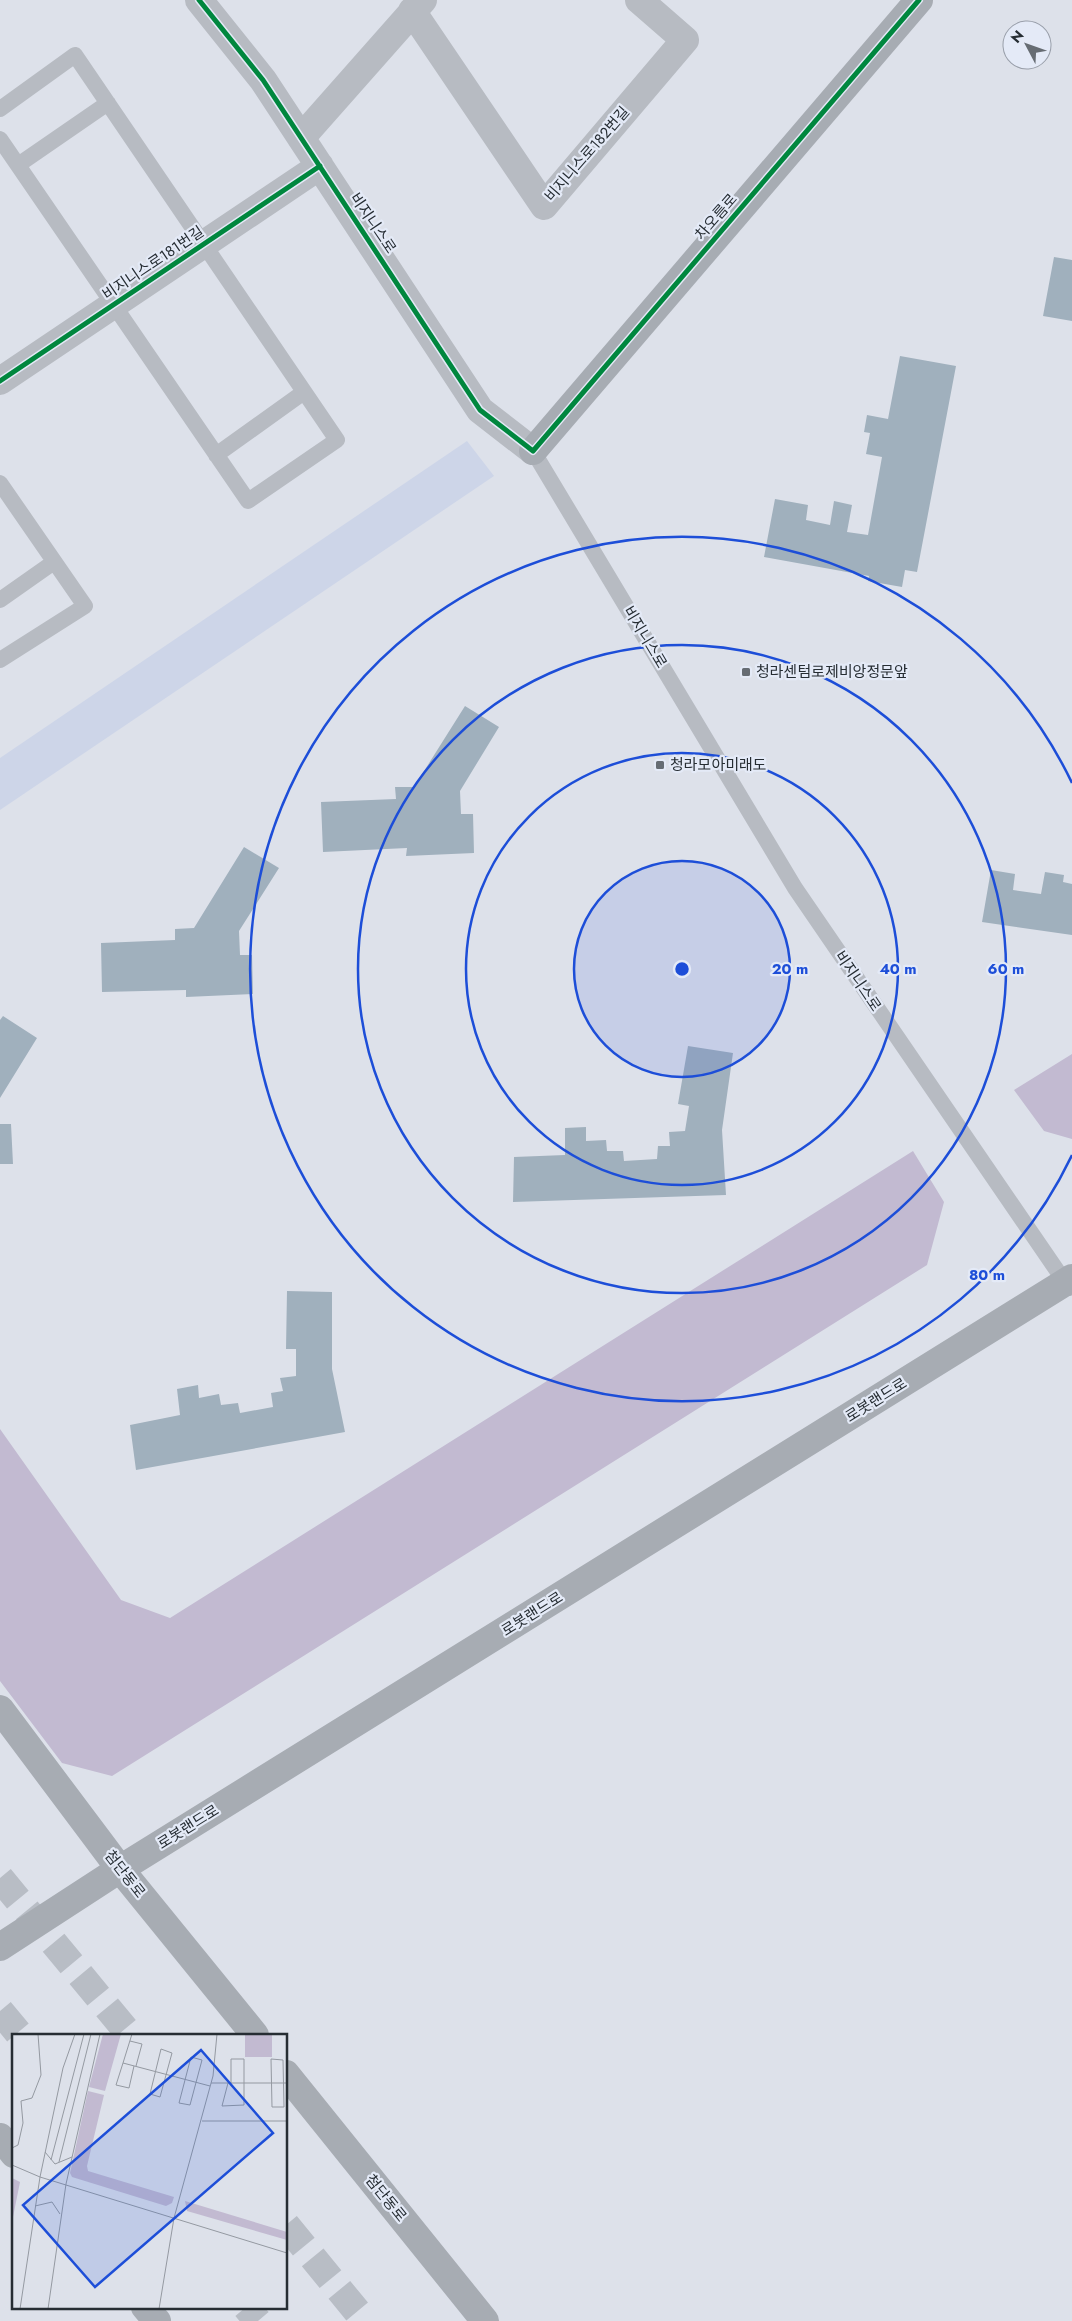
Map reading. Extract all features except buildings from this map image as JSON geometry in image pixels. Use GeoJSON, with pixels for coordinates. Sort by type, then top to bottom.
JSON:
{"type":"FeatureCollection","features":[{"type":"Feature","properties":{"kind":"main road","name":"차오름로"},"geometry":{"type":"LineString","coordinates":[[533,451],[919,0]]}},
{"type":"Feature","properties":{"kind":"main road","name":"로봇랜드로"},"geometry":{"type":"LineString","coordinates":[[0,1946],[120,1869],[1070,1284]]}},
{"type":"Feature","properties":{"kind":"main road","name":"첨단동로"},"geometry":{"type":"LineString","coordinates":[[0,1709],[120,1869],[253,2034]]}},
{"type":"Feature","properties":{"kind":"main road","name":"첨단동로"},"geometry":{"type":"LineString","coordinates":[[288,2078],[299,2101],[485,2321]]}},
{"type":"Feature","properties":{"kind":"main road"},"geometry":{"type":"LineString","coordinates":[[0,2137],[12,2152]]}},
{"type":"Feature","properties":{"kind":"main road"},"geometry":{"type":"LineString","coordinates":[[146,2308],[157,2321]]}},
{"type":"Feature","properties":{"kind":"street","name":"비지니스로"},"geometry":{"type":"LineString","coordinates":[[199,0],[263,80],[480,410],[533,451]]}},
{"type":"Feature","properties":{"kind":"street","name":"비지니스로182번길"},"geometry":{"type":"LineString","coordinates":[[301,138],[418,6],[544,206],[685,40],[640,0]]}},
{"type":"Feature","properties":{"kind":"street","name":"비지니스로181번길"},"geometry":{"type":"LineString","coordinates":[[0,381],[320,166]]}},
{"type":"Feature","properties":{"kind":"lane","name":"비지니스로181번길"},"geometry":{"type":"LineString","coordinates":[[0,108],[75,54],[337,440],[248,501],[0,139]]}},
{"type":"Feature","properties":{"kind":"lane"},"geometry":{"type":"LineString","coordinates":[[18,165],[108,103]]}},
{"type":"Feature","properties":{"kind":"lane"},"geometry":{"type":"LineString","coordinates":[[216,454],[304,392]]}},
{"type":"Feature","properties":{"kind":"lane","name":"비지니스로"},"geometry":{"type":"LineString","coordinates":[[533,451],[795,888],[1070,1284]]}},
{"type":"Feature","properties":{"kind":"lane"},"geometry":{"type":"LineString","coordinates":[[0,483],[85,606],[0,660]]}},
{"type":"Feature","properties":{"kind":"lane"},"geometry":{"type":"LineString","coordinates":[[0,600],[54,562]]}},
{"type":"Feature","properties":{"kind":"shaded area"},"geometry":{"type":"Polygon","coordinates":[[[467,441],[494,476],[0,810],[0,758],[467,441]]]}},
{"type":"Feature","properties":{"kind":"shaded area"},"geometry":{"type":"Polygon","coordinates":[[[1072,1054],[1072,1139],[1044,1131],[1014,1090],[1072,1054]]]}},
{"type":"Feature","properties":{"kind":"shaded area"},"geometry":{"type":"Polygon","coordinates":[[[913,1151],[944,1202],[927,1265],[112,1776],[62,1763],[0,1681],[0,1429],[121,1600],[170,1618],[913,1151]]]}},
{"type":"Feature","properties":{"kind":"tunnel"},"geometry":{"type":"LineString","coordinates":[[0,1878],[129,2034]]}},
{"type":"Feature","properties":{"kind":"tunnel"},"geometry":{"type":"LineString","coordinates":[[0,2011],[19,2034]]}},
{"type":"Feature","properties":{"kind":"tunnel"},"geometry":{"type":"LineString","coordinates":[[288,2227],[365,2321]]}},
{"type":"Feature","properties":{"kind":"tunnel"},"geometry":{"type":"LineString","coordinates":[[247,2308],[258,2321]]}},
{"type":"Feature","properties":{"kind":"cycle path"},"geometry":{"type":"LineString","coordinates":[[199,0],[263,80],[480,410],[533,451],[919,0]]}},
{"type":"Feature","properties":{"kind":"cycle path"},"geometry":{"type":"LineString","coordinates":[[0,381],[320,166]]}},
{"type":"Feature","properties":{"kind":"place","name":"청라센텀로제비앙정문앞"},"geometry":{"type":"Point","coordinates":[746,672]}},
{"type":"Feature","properties":{"kind":"place","name":"청라모아미래도"},"geometry":{"type":"Point","coordinates":[660,765]}}]}
